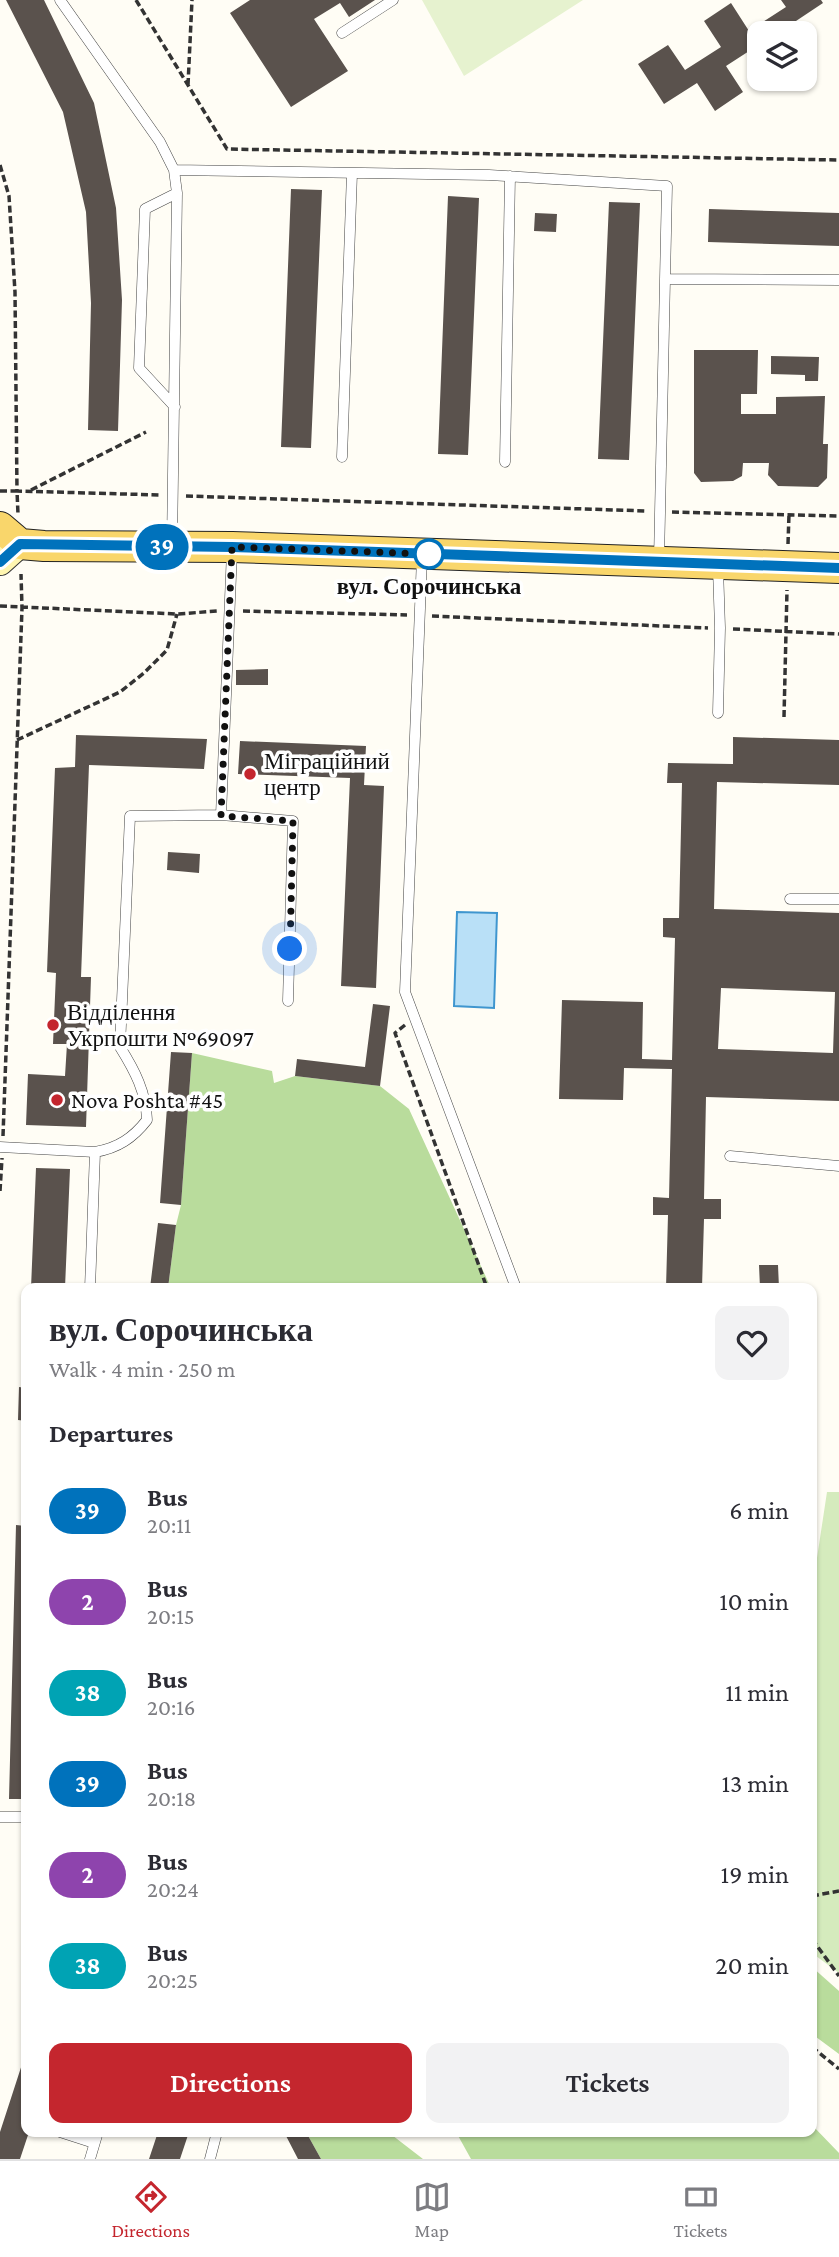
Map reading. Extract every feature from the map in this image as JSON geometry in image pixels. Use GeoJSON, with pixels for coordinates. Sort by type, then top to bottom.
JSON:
{"type":"FeatureCollection","features":[{"type":"Feature","properties":{"kind":"main road"},"geometry":{"type":"LineString","coordinates":[[7,544],[232,547],[839,568]]}},
{"type":"Feature","properties":{"kind":"lane"},"geometry":{"type":"LineString","coordinates":[[60,0],[160,142],[174,170],[177,192],[172,547]]}},
{"type":"Feature","properties":{"kind":"lane"},"geometry":{"type":"LineString","coordinates":[[342,33],[393,0]]}},
{"type":"Feature","properties":{"kind":"lane"},"geometry":{"type":"LineString","coordinates":[[174,170],[510,176],[667,186],[659,563]]}},
{"type":"Feature","properties":{"kind":"lane"},"geometry":{"type":"LineString","coordinates":[[342,457],[352,173]]}},
{"type":"Feature","properties":{"kind":"lane"},"geometry":{"type":"LineString","coordinates":[[505,462],[510,176]]}},
{"type":"Feature","properties":{"kind":"lane"},"geometry":{"type":"LineString","coordinates":[[175,407],[139,368],[145,209],[177,192]]}},
{"type":"Feature","properties":{"kind":"lane"},"geometry":{"type":"LineString","coordinates":[[665,279],[839,280]]}},
{"type":"Feature","properties":{"kind":"lane"},"geometry":{"type":"LineString","coordinates":[[221,816],[232,547]]}},
{"type":"Feature","properties":{"kind":"lane"},"geometry":{"type":"LineString","coordinates":[[422,553],[405,992],[514,1283]]}},
{"type":"Feature","properties":{"kind":"lane"},"geometry":{"type":"LineString","coordinates":[[718,564],[718,713]]}},
{"type":"Feature","properties":{"kind":"lane"},"geometry":{"type":"LineString","coordinates":[[1,1147],[95,1153],[125,1142],[148,1120],[146,1099],[120,1047],[130,816],[221,816],[293,821],[288,1001]]}},
{"type":"Feature","properties":{"kind":"lane"},"geometry":{"type":"LineString","coordinates":[[790,899],[839,899]]}},
{"type":"Feature","properties":{"kind":"lane"},"geometry":{"type":"LineString","coordinates":[[90,1283],[95,1153]]}},
{"type":"Feature","properties":{"kind":"lane"},"geometry":{"type":"LineString","coordinates":[[730,1156],[839,1166]]}},
{"type":"Feature","properties":{"kind":"lane"},"geometry":{"type":"LineString","coordinates":[[0,1817],[21,1816]]}},
{"type":"Feature","properties":{"kind":"lane"},"geometry":{"type":"LineString","coordinates":[[75,2137],[94,2143]]}},
{"type":"Feature","properties":{"kind":"lane"},"geometry":{"type":"LineString","coordinates":[[90,2159],[97,2137]]}},
{"type":"Feature","properties":{"kind":"lane"},"geometry":{"type":"LineString","coordinates":[[210,2159],[216,2137]]}},
{"type":"Feature","properties":{"kind":"path"},"geometry":{"type":"LineString","coordinates":[[136,0],[227,149],[839,160]]}},
{"type":"Feature","properties":{"kind":"path"},"geometry":{"type":"LineString","coordinates":[[188,85],[192,0]]}},
{"type":"Feature","properties":{"kind":"path"},"geometry":{"type":"LineString","coordinates":[[0,165],[9,196],[15,292],[17,491]]}},
{"type":"Feature","properties":{"kind":"path"},"geometry":{"type":"LineString","coordinates":[[29,491],[146,432]]}},
{"type":"Feature","properties":{"kind":"path"},"geometry":{"type":"LineString","coordinates":[[0,491],[839,516]]}},
{"type":"Feature","properties":{"kind":"path"},"geometry":{"type":"LineString","coordinates":[[784,717],[789,514]]}},
{"type":"Feature","properties":{"kind":"path"},"geometry":{"type":"LineString","coordinates":[[0,1191],[22,608]]}},
{"type":"Feature","properties":{"kind":"path"},"geometry":{"type":"LineString","coordinates":[[17,740],[120,692],[167,650],[177,614]]}},
{"type":"Feature","properties":{"kind":"path"},"geometry":{"type":"LineString","coordinates":[[415,1017],[395,1032],[485,1283]]}},
{"type":"Feature","properties":{"kind":"path"},"geometry":{"type":"LineString","coordinates":[[817,1895],[839,1891]]}},
{"type":"Feature","properties":{"kind":"path"},"geometry":{"type":"LineString","coordinates":[[817,1946],[839,1976]]}},
{"type":"Feature","properties":{"kind":"path"},"geometry":{"type":"LineString","coordinates":[[817,2052],[839,2069]]}},
{"type":"Feature","properties":{"kind":"green space"},"geometry":{"type":"Polygon","coordinates":[[[422,0],[583,0],[464,76],[422,0]]]}},
{"type":"Feature","properties":{"kind":"green space"},"geometry":{"type":"Polygon","coordinates":[[[192,1053],[272,1071],[274,1083],[295,1076],[380,1086],[409,1109],[489,1283],[169,1283],[181,1205],[192,1053]]]}},
{"type":"Feature","properties":{"kind":"green space"},"geometry":{"type":"Polygon","coordinates":[[[827,1492],[839,1492],[839,1973],[817,1957],[817,1558],[827,1492]]]}},
{"type":"Feature","properties":{"kind":"green space"},"geometry":{"type":"Polygon","coordinates":[[[817,1971],[839,1991],[839,2054],[817,2038],[817,1971]]]}},
{"type":"Feature","properties":{"kind":"green space"},"geometry":{"type":"Polygon","coordinates":[[[817,2130],[839,2153],[839,2159],[471,2159],[459,2137],[817,2137],[817,2130]]]}},
{"type":"Feature","properties":{"kind":"green space"},"geometry":{"type":"Polygon","coordinates":[[[309,2137],[394,2137],[423,2159],[321,2159],[309,2137]]]}},
{"type":"Feature","properties":{"kind":"water"},"geometry":{"type":"Polygon","coordinates":[[[457,912],[497,913],[494,1008],[454,1006],[457,912]]]}},
{"type":"Feature","properties":{"kind":"building"},"geometry":{"type":"Polygon","coordinates":[[[6,0],[44,0],[94,103],[116,208],[122,300],[118,431],[88,430],[91,303],[86,212],[63,112],[6,0]]]}},
{"type":"Feature","properties":{"kind":"building"},"geometry":{"type":"Polygon","coordinates":[[[250,0],[375,0],[349,17],[340,3],[314,19],[348,71],[291,107],[230,13],[250,0]]]}},
{"type":"Feature","properties":{"kind":"building"},"geometry":{"type":"Polygon","coordinates":[[[781,0],[821,0],[823,3],[796,21],[764,21],[786,7],[781,0]]]}},
{"type":"Feature","properties":{"kind":"building"},"geometry":{"type":"Polygon","coordinates":[[[731,3],[747,28],[747,52],[726,66],[743,92],[715,111],[697,83],[664,104],[638,64],[668,45],[685,70],[721,47],[704,21],[731,3]]]}},
{"type":"Feature","properties":{"kind":"building"},"geometry":{"type":"Polygon","coordinates":[[[291,189],[322,190],[311,448],[281,447],[291,189]]]}},
{"type":"Feature","properties":{"kind":"building"},"geometry":{"type":"Polygon","coordinates":[[[448,196],[479,198],[468,455],[438,454],[448,196]]]}},
{"type":"Feature","properties":{"kind":"building"},"geometry":{"type":"Polygon","coordinates":[[[609,202],[640,203],[629,460],[598,459],[609,202]]]}},
{"type":"Feature","properties":{"kind":"building"},"geometry":{"type":"Polygon","coordinates":[[[709,209],[839,213],[839,246],[708,242],[709,209]]]}},
{"type":"Feature","properties":{"kind":"building"},"geometry":{"type":"Polygon","coordinates":[[[535,213],[557,214],[556,232],[534,231],[535,213]]]}},
{"type":"Feature","properties":{"kind":"building"},"geometry":{"type":"Polygon","coordinates":[[[694,350],[758,350],[757,394],[741,394],[741,414],[776,414],[776,397],[825,396],[823,444],[828,444],[827,478],[818,487],[778,486],[768,475],[769,463],[743,463],[742,476],[733,481],[701,482],[694,473],[694,350]]]}},
{"type":"Feature","properties":{"kind":"building"},"geometry":{"type":"Polygon","coordinates":[[[771,356],[819,357],[818,381],[805,381],[805,375],[771,374],[771,356]]]}},
{"type":"Feature","properties":{"kind":"building"},"geometry":{"type":"Polygon","coordinates":[[[268,669],[268,685],[236,685],[236,670],[268,669]]]}},
{"type":"Feature","properties":{"kind":"building"},"geometry":{"type":"Polygon","coordinates":[[[76,735],[207,739],[204,769],[89,765],[81,977],[91,977],[86,1127],[26,1125],[28,1074],[65,1076],[67,1044],[53,1044],[56,973],[47,972],[55,768],[75,767],[76,735]]]}},
{"type":"Feature","properties":{"kind":"building"},"geometry":{"type":"Polygon","coordinates":[[[733,737],[839,740],[839,785],[717,782],[714,909],[839,913],[839,1101],[706,1097],[704,1199],[721,1199],[721,1219],[704,1219],[702,1283],[666,1283],[668,1215],[653,1215],[653,1197],[669,1198],[672,1069],[624,1068],[623,1100],[559,1099],[562,1000],[643,1002],[642,1059],[672,1060],[675,938],[663,937],[663,918],[679,918],[682,783],[667,783],[668,763],[733,764],[733,737]],[[721,988],[718,1049],[833,1053],[835,992],[721,988]]]}},
{"type":"Feature","properties":{"kind":"building"},"geometry":{"type":"Polygon","coordinates":[[[240,741],[366,746],[364,785],[384,786],[376,988],[341,986],[350,778],[238,774],[240,741]]]}},
{"type":"Feature","properties":{"kind":"building"},"geometry":{"type":"Polygon","coordinates":[[[168,852],[200,854],[199,873],[167,870],[168,852]]]}},
{"type":"Feature","properties":{"kind":"building"},"geometry":{"type":"Polygon","coordinates":[[[373,1004],[390,1006],[380,1086],[295,1076],[297,1059],[365,1067],[373,1004]]]}},
{"type":"Feature","properties":{"kind":"building"},"geometry":{"type":"Polygon","coordinates":[[[171,1052],[192,1053],[181,1205],[160,1203],[171,1052]]]}},
{"type":"Feature","properties":{"kind":"building"},"geometry":{"type":"Polygon","coordinates":[[[36,1168],[70,1169],[65,1283],[31,1283],[36,1168]]]}},
{"type":"Feature","properties":{"kind":"building"},"geometry":{"type":"Polygon","coordinates":[[[158,1223],[176,1225],[169,1283],[151,1283],[158,1223]]]}},
{"type":"Feature","properties":{"kind":"building"},"geometry":{"type":"Polygon","coordinates":[[[759,1265],[778,1265],[779,1283],[760,1283],[759,1265]]]}},
{"type":"Feature","properties":{"kind":"building"},"geometry":{"type":"Polygon","coordinates":[[[19,1387],[21,1420],[18,1420],[19,1387]]]}},
{"type":"Feature","properties":{"kind":"building"},"geometry":{"type":"Polygon","coordinates":[[[16,1525],[21,1526],[21,1799],[9,1799],[16,1525]]]}},
{"type":"Feature","properties":{"kind":"building"},"geometry":{"type":"Polygon","coordinates":[[[21,2067],[21,2137],[27,2137],[20,2159],[0,2159],[0,2132],[21,2067]]]}},
{"type":"Feature","properties":{"kind":"building"},"geometry":{"type":"Polygon","coordinates":[[[156,2137],[187,2137],[180,2159],[149,2159],[156,2137]]]}},
{"type":"Feature","properties":{"kind":"building"},"geometry":{"type":"Polygon","coordinates":[[[287,2137],[309,2137],[321,2159],[298,2159],[287,2137]]]}},
{"type":"Feature","properties":{"kind":"bus line","name":"39"},"geometry":{"type":"LineString","coordinates":[[0,562],[20,544],[232,547],[839,568]]}},
{"type":"Feature","properties":{"kind":"place","name":"вул. Сорочинська"},"geometry":{"type":"Point","coordinates":[429,554]}},
{"type":"Feature","properties":{"kind":"place","name":"Міграційний центр"},"geometry":{"type":"Point","coordinates":[250,774]}},
{"type":"Feature","properties":{"kind":"place","name":"Відділення Укрпошти №69097"},"geometry":{"type":"Point","coordinates":[53,1025]}},
{"type":"Feature","properties":{"kind":"place","name":"Nova Poshta #45"},"geometry":{"type":"Point","coordinates":[57,1100]}},
{"type":"Feature","properties":{"kind":"route"},"geometry":{"type":"LineString","coordinates":[[290,949],[293,821],[221,816],[232,547],[429,554]]}}]}
